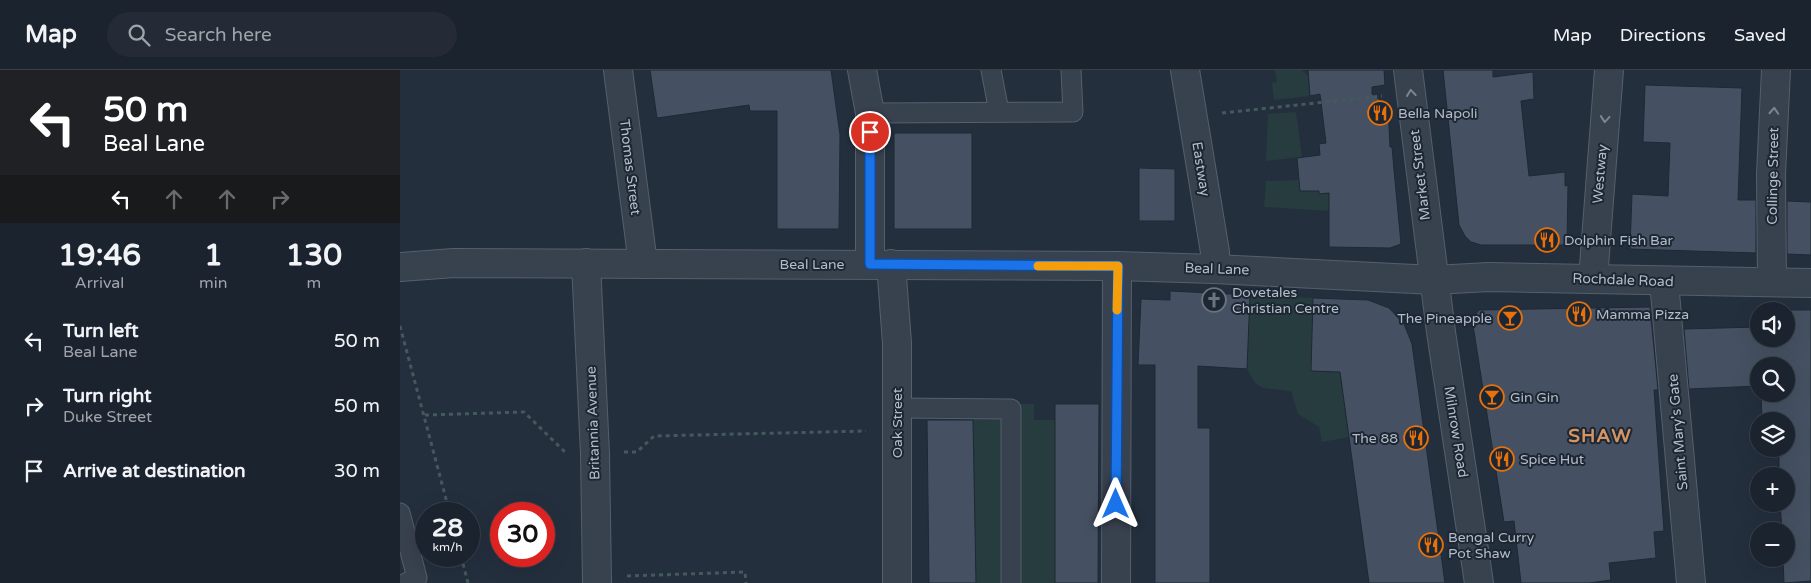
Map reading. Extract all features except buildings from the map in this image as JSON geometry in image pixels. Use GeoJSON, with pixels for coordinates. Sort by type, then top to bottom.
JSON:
{"type":"FeatureCollection","features":[{"type":"Feature","properties":{"kind":"street","name":"Thomas Street"},"geometry":{"type":"LineString","coordinates":[[618,70],[643,264]]}},
{"type":"Feature","properties":{"kind":"street","name":"Oak Street"},"geometry":{"type":"LineString","coordinates":[[862,70],[870,113],[880,264],[897,343],[897,583]]}},
{"type":"Feature","properties":{"kind":"street","name":"Eastway"},"geometry":{"type":"LineString","coordinates":[[1185,70],[1215,268]]}},
{"type":"Feature","properties":{"kind":"street","name":"Market Street"},"geometry":{"type":"LineString","coordinates":[[1408,70],[1434,280]]}},
{"type":"Feature","properties":{"kind":"street","name":"Westway"},"geometry":{"type":"LineString","coordinates":[[1593,279],[1609,70]]}},
{"type":"Feature","properties":{"kind":"street","name":"Collinge Street"},"geometry":{"type":"LineString","coordinates":[[1772,282],[1771,174],[1776,70]]}},
{"type":"Feature","properties":{"kind":"street","name":"Beal Lane"},"geometry":{"type":"LineString","coordinates":[[400,268],[454,263],[1118,266],[1215,268],[1434,280]]}},
{"type":"Feature","properties":{"kind":"street","name":"Britannia Avenue"},"geometry":{"type":"LineString","coordinates":[[586,263],[595,454],[597,574]]}},
{"type":"Feature","properties":{"kind":"street"},"geometry":{"type":"LineString","coordinates":[[1116,583],[1118,266]]}},
{"type":"Feature","properties":{"kind":"street","name":"Rochdale Road"},"geometry":{"type":"LineString","coordinates":[[1434,280],[1489,277],[1664,282],[1811,283]]}},
{"type":"Feature","properties":{"kind":"street","name":"Milnrow Road"},"geometry":{"type":"LineString","coordinates":[[1434,280],[1478,583]]}},
{"type":"Feature","properties":{"kind":"street","name":"Saint Mary's Gate"},"geometry":{"type":"LineString","coordinates":[[1664,282],[1691,583]]}},
{"type":"Feature","properties":{"kind":"lane"},"geometry":{"type":"LineString","coordinates":[[991,70],[999,112]]}},
{"type":"Feature","properties":{"kind":"lane"},"geometry":{"type":"LineString","coordinates":[[870,113],[1073,112],[1071,70]]}},
{"type":"Feature","properties":{"kind":"lane"},"geometry":{"type":"LineString","coordinates":[[897,419],[1011,409],[1011,583]]}},
{"type":"Feature","properties":{"kind":"lane"},"geometry":{"type":"LineString","coordinates":[[400,514],[416,578],[406,583]]}},
{"type":"Feature","properties":{"kind":"path"},"geometry":{"type":"LineString","coordinates":[[1218,113],[1390,95]]}},
{"type":"Feature","properties":{"kind":"path"},"geometry":{"type":"LineString","coordinates":[[400,326],[447,502]]}},
{"type":"Feature","properties":{"kind":"path"},"geometry":{"type":"LineString","coordinates":[[425,415],[524,412],[566,452],[595,454],[637,452],[654,436],[897,419]]}},
{"type":"Feature","properties":{"kind":"path"},"geometry":{"type":"LineString","coordinates":[[464,567],[468,583]]}},
{"type":"Feature","properties":{"kind":"path"},"geometry":{"type":"LineString","coordinates":[[597,574],[625,576],[745,572],[746,583]]}},
{"type":"Feature","properties":{"kind":"green space"},"geometry":{"type":"Polygon","coordinates":[[[1275,70],[1302,70],[1309,77],[1310,96],[1274,100],[1272,83],[1277,82],[1275,70]]]}},
{"type":"Feature","properties":{"kind":"green space"},"geometry":{"type":"Polygon","coordinates":[[[1296,112],[1302,157],[1266,161],[1268,114],[1296,112]]]}},
{"type":"Feature","properties":{"kind":"green space"},"geometry":{"type":"Polygon","coordinates":[[[1299,180],[1319,191],[1319,194],[1329,194],[1329,211],[1264,207],[1266,181],[1299,180]]]}},
{"type":"Feature","properties":{"kind":"green space"},"geometry":{"type":"Polygon","coordinates":[[[1250,295],[1313,298],[1312,371],[1340,372],[1349,437],[1322,442],[1319,427],[1298,414],[1291,391],[1263,388],[1255,383],[1247,369],[1250,295]]]}},
{"type":"Feature","properties":{"kind":"green space"},"geometry":{"type":"Polygon","coordinates":[[[1020,404],[1034,404],[1034,420],[1055,420],[1055,583],[1021,583],[1020,404]]]}},
{"type":"Feature","properties":{"kind":"green space"},"geometry":{"type":"Polygon","coordinates":[[[973,414],[1001,414],[1003,583],[976,583],[973,414]]]}},
{"type":"Feature","properties":{"kind":"slow traffic"},"geometry":{"type":"LineString","coordinates":[[1038,266],[1118,266],[1117,310]]}},
{"type":"Feature","properties":{"kind":"place","name":"Bella Napoli"},"geometry":{"type":"Point","coordinates":[1380,113]}},
{"type":"Feature","properties":{"kind":"place","name":"Dolphin Fish Bar"},"geometry":{"type":"Point","coordinates":[1547,240]}},
{"type":"Feature","properties":{"kind":"place","name":"Dovetales Christian Centre"},"geometry":{"type":"Point","coordinates":[1214,300]}},
{"type":"Feature","properties":{"kind":"place","name":"Mamma Pizza"},"geometry":{"type":"Point","coordinates":[1579,314]}},
{"type":"Feature","properties":{"kind":"place","name":"The Pineapple"},"geometry":{"type":"Point","coordinates":[1510,318]}},
{"type":"Feature","properties":{"kind":"place","name":"Gin Gin"},"geometry":{"type":"Point","coordinates":[1492,397]}},
{"type":"Feature","properties":{"kind":"place","name":"The 88"},"geometry":{"type":"Point","coordinates":[1416,438]}},
{"type":"Feature","properties":{"kind":"place","name":"Spice Hut"},"geometry":{"type":"Point","coordinates":[1502,459]}},
{"type":"Feature","properties":{"kind":"place","name":"Bengal Curry Pot Shaw"},"geometry":{"type":"Point","coordinates":[1431,545]}},
{"type":"Feature","properties":{"kind":"district","name":"SHAW"},"geometry":{"type":"Point","coordinates":[1600,436]}},
{"type":"Feature","properties":{"kind":"route"},"geometry":{"type":"LineString","coordinates":[[870,132],[870,264],[1118,266],[1116,504]]}}]}
